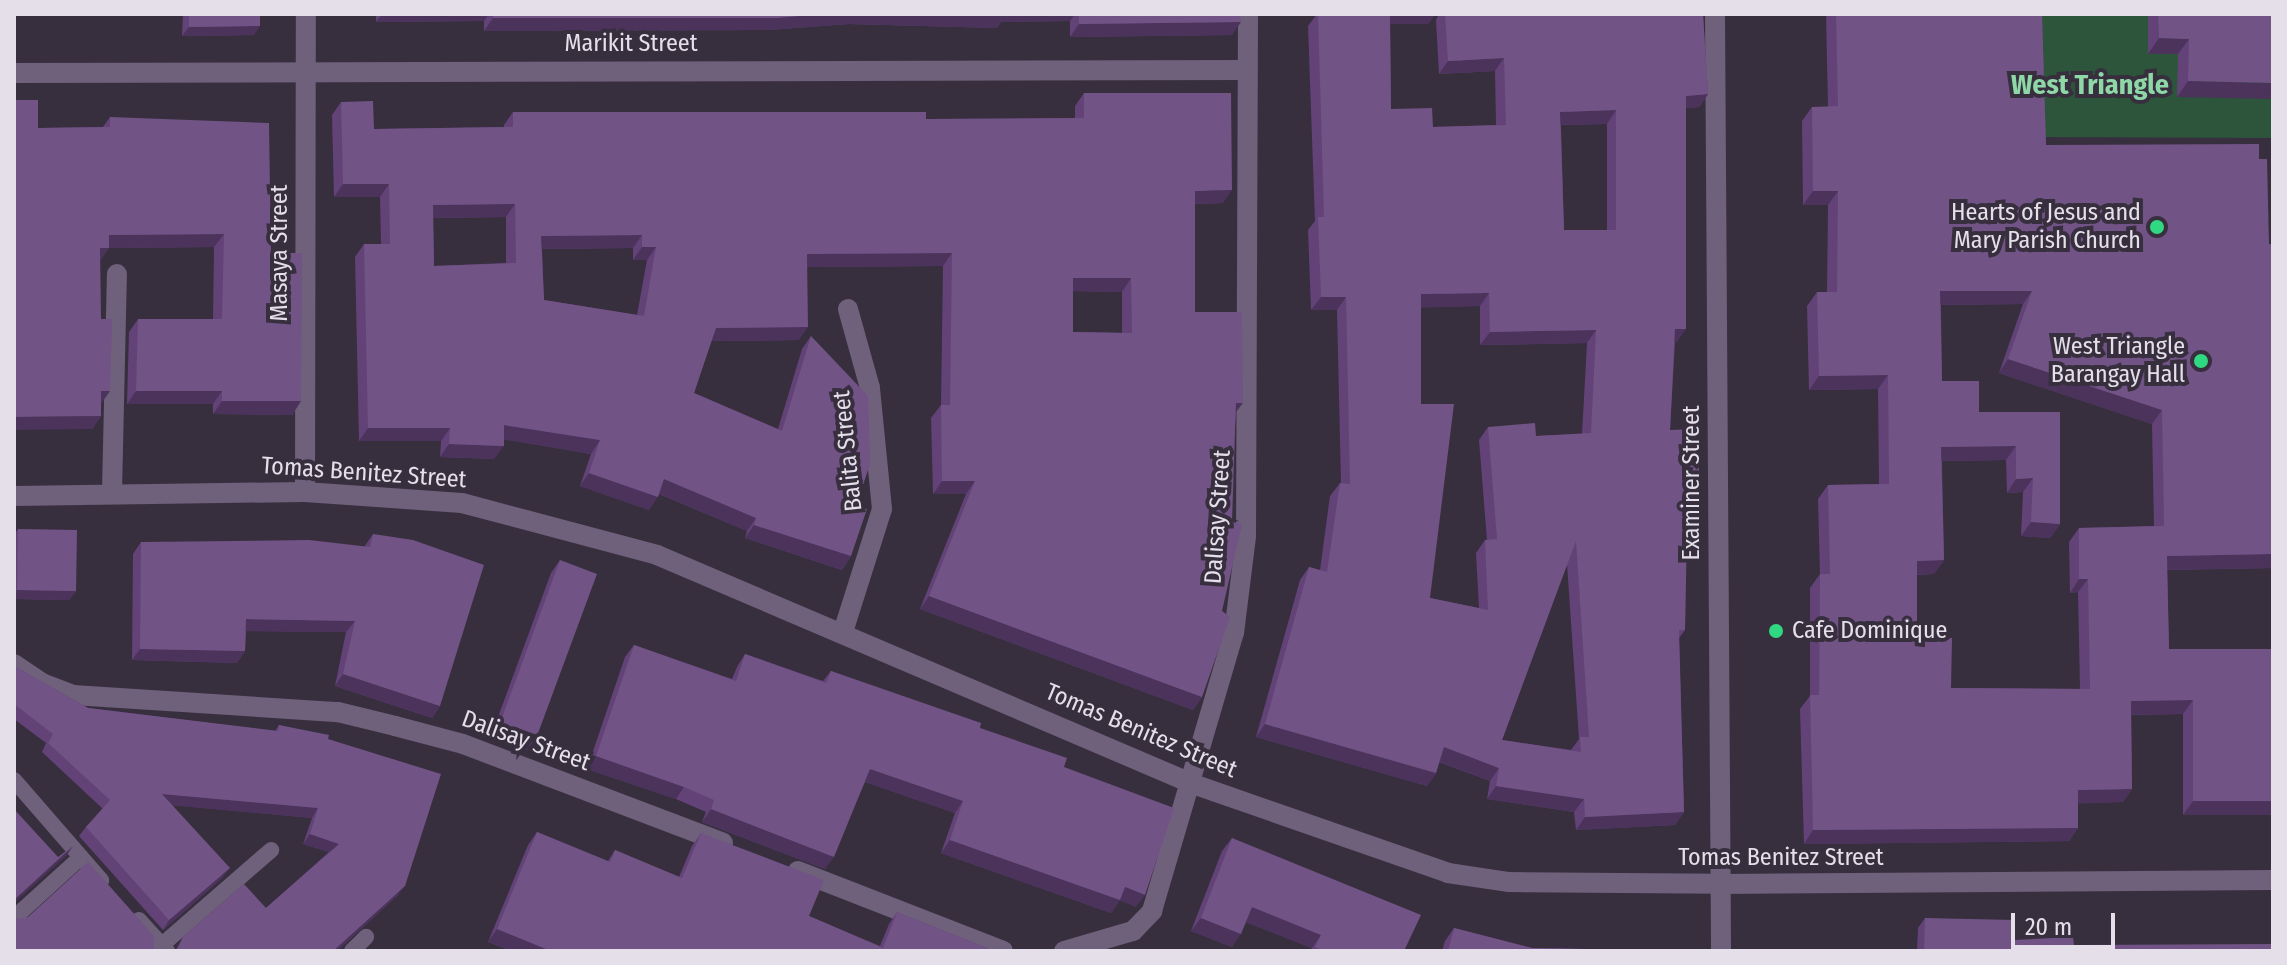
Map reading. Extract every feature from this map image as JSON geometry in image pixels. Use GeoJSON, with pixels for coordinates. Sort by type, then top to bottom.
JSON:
{"type":"FeatureCollection","features":[{"type":"Feature","properties":{"kind":"street","name":"Masaya Street"},"geometry":{"type":"LineString","coordinates":[[305,492],[306,14]]}},
{"type":"Feature","properties":{"kind":"street","name":"Dalisay Street"},"geometry":{"type":"LineString","coordinates":[[1064,951],[1133,931],[1152,911],[1193,784],[1234,633],[1246,536],[1248,14]]}},
{"type":"Feature","properties":{"kind":"street","name":"Examiner Street"},"geometry":{"type":"LineString","coordinates":[[1715,14],[1721,951]]}},
{"type":"Feature","properties":{"kind":"street","name":"Marikit Street"},"geometry":{"type":"LineString","coordinates":[[14,73],[1247,70]]}},
{"type":"Feature","properties":{"kind":"street"},"geometry":{"type":"LineString","coordinates":[[112,491],[117,274]]}},
{"type":"Feature","properties":{"kind":"street","name":"Balita Street"},"geometry":{"type":"LineString","coordinates":[[843,632],[882,509],[870,388],[848,309]]}},
{"type":"Feature","properties":{"kind":"street","name":"Tomas Benitez Street"},"geometry":{"type":"LineString","coordinates":[[14,496],[112,491],[305,492],[462,503],[657,555],[1193,784],[1448,873],[1509,882],[1720,884],[2273,880]]}},
{"type":"Feature","properties":{"kind":"street","name":"Dalisay Street"},"geometry":{"type":"LineString","coordinates":[[14,664],[42,683],[73,695],[338,712],[395,726],[463,744],[748,852]]}},
{"type":"Feature","properties":{"kind":"street"},"geometry":{"type":"LineString","coordinates":[[781,864],[1003,951]]}},
{"type":"Feature","properties":{"kind":"lane"},"geometry":{"type":"LineString","coordinates":[[14,780],[162,949],[271,850]]}},
{"type":"Feature","properties":{"kind":"lane"},"geometry":{"type":"LineString","coordinates":[[14,918],[80,858]]}},
{"type":"Feature","properties":{"kind":"lane"},"geometry":{"type":"LineString","coordinates":[[352,951],[366,937]]}},
{"type":"Feature","properties":{"kind":"green space"},"geometry":{"type":"Polygon","coordinates":[[[2042,14],[2273,14],[2273,138],[2043,137],[2042,14]]]}},
{"type":"Feature","properties":{"kind":"building"},"geometry":{"type":"Polygon","coordinates":[[[189,14],[260,14],[260,26],[189,27],[189,14]]]}},
{"type":"Feature","properties":{"kind":"building"},"geometry":{"type":"Polygon","coordinates":[[[493,14],[824,14],[777,18],[493,18],[493,14]]]}},
{"type":"Feature","properties":{"kind":"building"},"geometry":{"type":"Polygon","coordinates":[[[1079,14],[1240,14],[1241,22],[1079,24],[1079,14]]]}},
{"type":"Feature","properties":{"kind":"building"},"geometry":{"type":"Polygon","coordinates":[[[1318,14],[1390,14],[1391,109],[1432,108],[1433,127],[1506,125],[1504,58],[1448,61],[1445,14],[1703,14],[1708,94],[1686,96],[1686,329],[1675,329],[1670,430],[1697,429],[1702,528],[1687,528],[1685,630],[1679,630],[1684,812],[1585,817],[1584,799],[1496,786],[1499,768],[1444,747],[1436,773],[1265,724],[1309,567],[1327,572],[1340,483],[1350,484],[1346,297],[1321,297],[1318,217],[1324,217],[1318,14]],[[1616,110],[1560,112],[1564,230],[1616,230],[1616,110]],[[1489,293],[1421,294],[1421,404],[1454,404],[1430,598],[1488,610],[1485,540],[1497,539],[1488,427],[1535,423],[1536,436],[1591,433],[1596,330],[1490,332],[1489,293]],[[1576,541],[1502,740],[1581,752],[1580,737],[1589,737],[1576,541]]]}},
{"type":"Feature","properties":{"kind":"building"},"geometry":{"type":"Polygon","coordinates":[[[1836,14],[2042,14],[2046,145],[2259,144],[2259,159],[2267,159],[2269,244],[2273,245],[2273,554],[2167,556],[2169,649],[2273,649],[2273,801],[2193,801],[2193,700],[2131,701],[2132,789],[2078,790],[2078,828],[1813,830],[1810,695],[1819,695],[1820,574],[1830,574],[1828,485],[1889,484],[1888,375],[1819,376],[1817,292],[1837,292],[1838,191],[1813,191],[1812,107],[1838,106],[1836,14]],[[1940,291],[1942,381],[1979,381],[1979,412],[2060,412],[2060,524],[2031,522],[2033,478],[2016,479],[2016,446],[1941,447],[1944,560],[1917,561],[1917,638],[1952,638],[1951,688],[2090,689],[2088,579],[2079,579],[2079,528],[2164,526],[2162,410],[2008,359],[2032,291],[1940,291]]]}},
{"type":"Feature","properties":{"kind":"building"},"geometry":{"type":"Polygon","coordinates":[[[2158,14],[2273,14],[2273,83],[2188,81],[2189,39],[2159,38],[2158,14]]]}},
{"type":"Feature","properties":{"kind":"building"},"geometry":{"type":"Polygon","coordinates":[[[1084,93],[1231,93],[1232,190],[1195,191],[1195,312],[1242,312],[1243,403],[1236,403],[1232,522],[1242,524],[1222,611],[1230,617],[1202,697],[929,596],[975,481],[942,481],[941,405],[950,405],[952,253],[807,254],[808,327],[716,328],[694,393],[782,431],[811,336],[868,396],[870,464],[856,506],[867,509],[851,556],[754,525],[756,518],[664,479],[658,497],[589,473],[600,440],[504,425],[504,446],[449,444],[450,428],[368,428],[364,244],[390,244],[389,184],[343,184],[341,102],[373,101],[374,129],[513,127],[513,112],[926,112],[926,119],[1084,118],[1084,93]],[[515,204],[433,205],[434,266],[516,263],[515,204]],[[642,235],[541,236],[544,300],[644,316],[656,247],[642,247],[642,235]],[[1073,278],[1073,332],[1132,333],[1131,278],[1073,278]]]}},
{"type":"Feature","properties":{"kind":"building"},"geometry":{"type":"Polygon","coordinates":[[[14,100],[38,100],[38,128],[110,127],[110,117],[269,123],[271,253],[302,253],[301,401],[222,401],[222,391],[136,391],[138,319],[222,319],[224,234],[109,235],[109,248],[100,248],[101,319],[112,319],[110,391],[101,391],[101,416],[14,417],[14,100]]]}},
{"type":"Feature","properties":{"kind":"building"},"geometry":{"type":"Polygon","coordinates":[[[18,529],[77,530],[76,591],[17,590],[18,529]]]}},
{"type":"Feature","properties":{"kind":"building"},"geometry":{"type":"Polygon","coordinates":[[[373,534],[413,540],[484,565],[440,706],[343,674],[355,621],[246,619],[245,651],[140,649],[141,542],[309,540],[370,547],[373,534]]]}},
{"type":"Feature","properties":{"kind":"building"},"geometry":{"type":"Polygon","coordinates":[[[560,560],[597,574],[537,736],[500,723],[560,560]]]}},
{"type":"Feature","properties":{"kind":"building"},"geometry":{"type":"Polygon","coordinates":[[[634,645],[736,681],[745,654],[826,683],[831,671],[981,723],[980,728],[1067,758],[1064,767],[1174,808],[1145,895],[1125,887],[1120,900],[950,840],[963,801],[870,769],[834,857],[711,809],[714,800],[684,787],[596,756],[634,645]]]}},
{"type":"Feature","properties":{"kind":"building"},"geometry":{"type":"Polygon","coordinates":[[[14,666],[88,708],[278,731],[279,725],[329,735],[328,739],[441,774],[405,886],[333,951],[177,951],[183,937],[244,884],[266,908],[339,844],[310,834],[318,808],[162,794],[230,868],[169,920],[86,827],[110,800],[48,743],[53,734],[14,704],[14,666]]]}},
{"type":"Feature","properties":{"kind":"building"},"geometry":{"type":"Polygon","coordinates":[[[14,809],[58,857],[73,846],[14,900],[14,809]]]}},
{"type":"Feature","properties":{"kind":"building"},"geometry":{"type":"Polygon","coordinates":[[[537,832],[610,862],[615,850],[682,878],[701,833],[824,880],[809,916],[883,948],[897,912],[994,951],[551,951],[497,929],[537,832]]]}},
{"type":"Feature","properties":{"kind":"building"},"geometry":{"type":"Polygon","coordinates":[[[1232,838],[1421,915],[1404,951],[1324,951],[1315,947],[1321,935],[1252,907],[1241,934],[1201,918],[1232,838]]]}},
{"type":"Feature","properties":{"kind":"building"},"geometry":{"type":"Polygon","coordinates":[[[88,862],[153,935],[154,949],[169,951],[14,951],[14,915],[18,919],[28,917],[88,862]]]}},
{"type":"Feature","properties":{"kind":"building"},"geometry":{"type":"Polygon","coordinates":[[[1925,918],[2015,920],[2015,940],[2073,937],[2074,945],[2273,944],[2273,951],[1924,951],[1925,918]]]}},
{"type":"Feature","properties":{"kind":"building"},"geometry":{"type":"Polygon","coordinates":[[[1454,928],[1532,948],[1694,951],[1448,951],[1454,928]]]}},
{"type":"Feature","properties":{"kind":"place","name":"Hearts of Jesus and Mary Parish Church"},"geometry":{"type":"Point","coordinates":[2157,227]}},
{"type":"Feature","properties":{"kind":"place","name":"West Triangle Barangay Hall"},"geometry":{"type":"Point","coordinates":[2201,361]}},
{"type":"Feature","properties":{"kind":"place","name":"Cafe Dominique"},"geometry":{"type":"Point","coordinates":[1776,631]}},
{"type":"Feature","properties":{"kind":"district","name":"West Triangle"},"geometry":{"type":"Point","coordinates":[2090,85]}}]}
